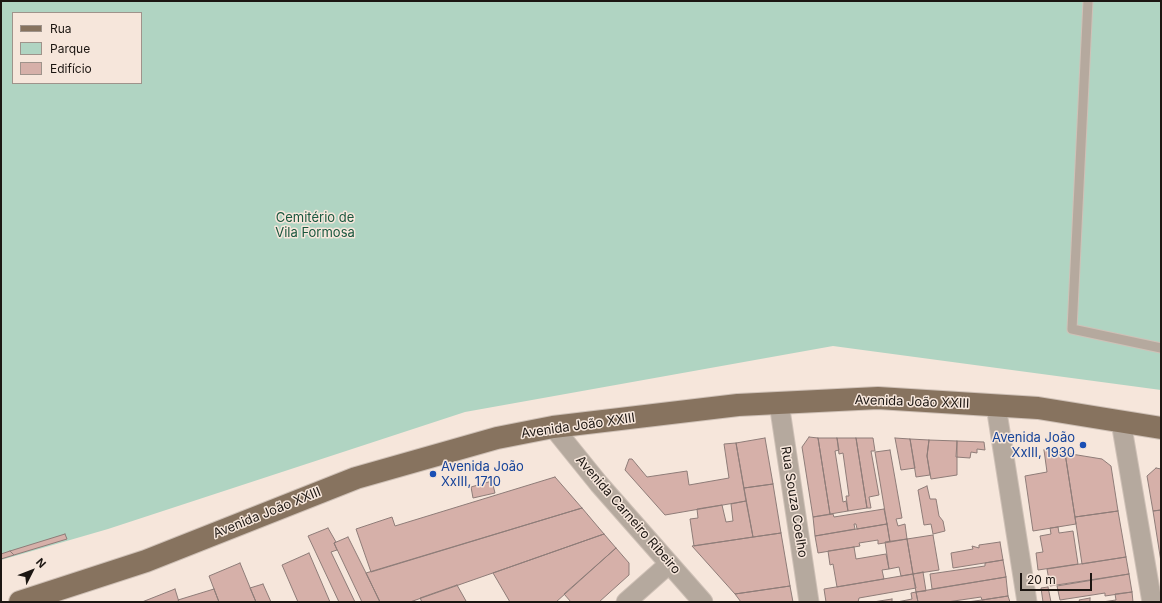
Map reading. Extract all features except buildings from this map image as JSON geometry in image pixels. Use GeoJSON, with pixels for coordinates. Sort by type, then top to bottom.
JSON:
{"type":"FeatureCollection","features":[{"type":"Feature","properties":{"kind":"main road","name":"Avenida João XXIII"},"geometry":{"type":"LineString","coordinates":[[20,602],[146,561],[356,478],[483,442],[553,427],[738,405],[878,398],[1038,408],[1161,428]]}},
{"type":"Feature","properties":{"kind":"street","name":"Rua Souza Coelho"},"geometry":{"type":"LineString","coordinates":[[779,403],[809,602]]}},
{"type":"Feature","properties":{"kind":"street"},"geometry":{"type":"LineString","coordinates":[[996,406],[1027,602]]}},
{"type":"Feature","properties":{"kind":"street"},"geometry":{"type":"LineString","coordinates":[[1121,422],[1152,602]]}},
{"type":"Feature","properties":{"kind":"street","name":"Avenida Carneiro Ribeiro"},"geometry":{"type":"LineString","coordinates":[[553,427],[599,484],[703,602]]}},
{"type":"Feature","properties":{"kind":"street"},"geometry":{"type":"LineString","coordinates":[[626,602],[669,564]]}},
{"type":"Feature","properties":{"kind":"lane"},"geometry":{"type":"LineString","coordinates":[[1088,1],[1072,329],[1161,348]]}},
{"type":"Feature","properties":{"kind":"green space","name":"Cemitério de Vila Formosa"},"geometry":{"type":"Polygon","coordinates":[[[1,1],[1161,1],[1161,390],[833,346],[465,412],[108,529],[1,560],[1,1]]]}},
{"type":"Feature","properties":{"kind":"place","name":"Avenida João XxIII, 1930"},"geometry":{"type":"Point","coordinates":[1083,445]}},
{"type":"Feature","properties":{"kind":"place","name":"Avenida João XxIII, 1710"},"geometry":{"type":"Point","coordinates":[433,474]}}]}
